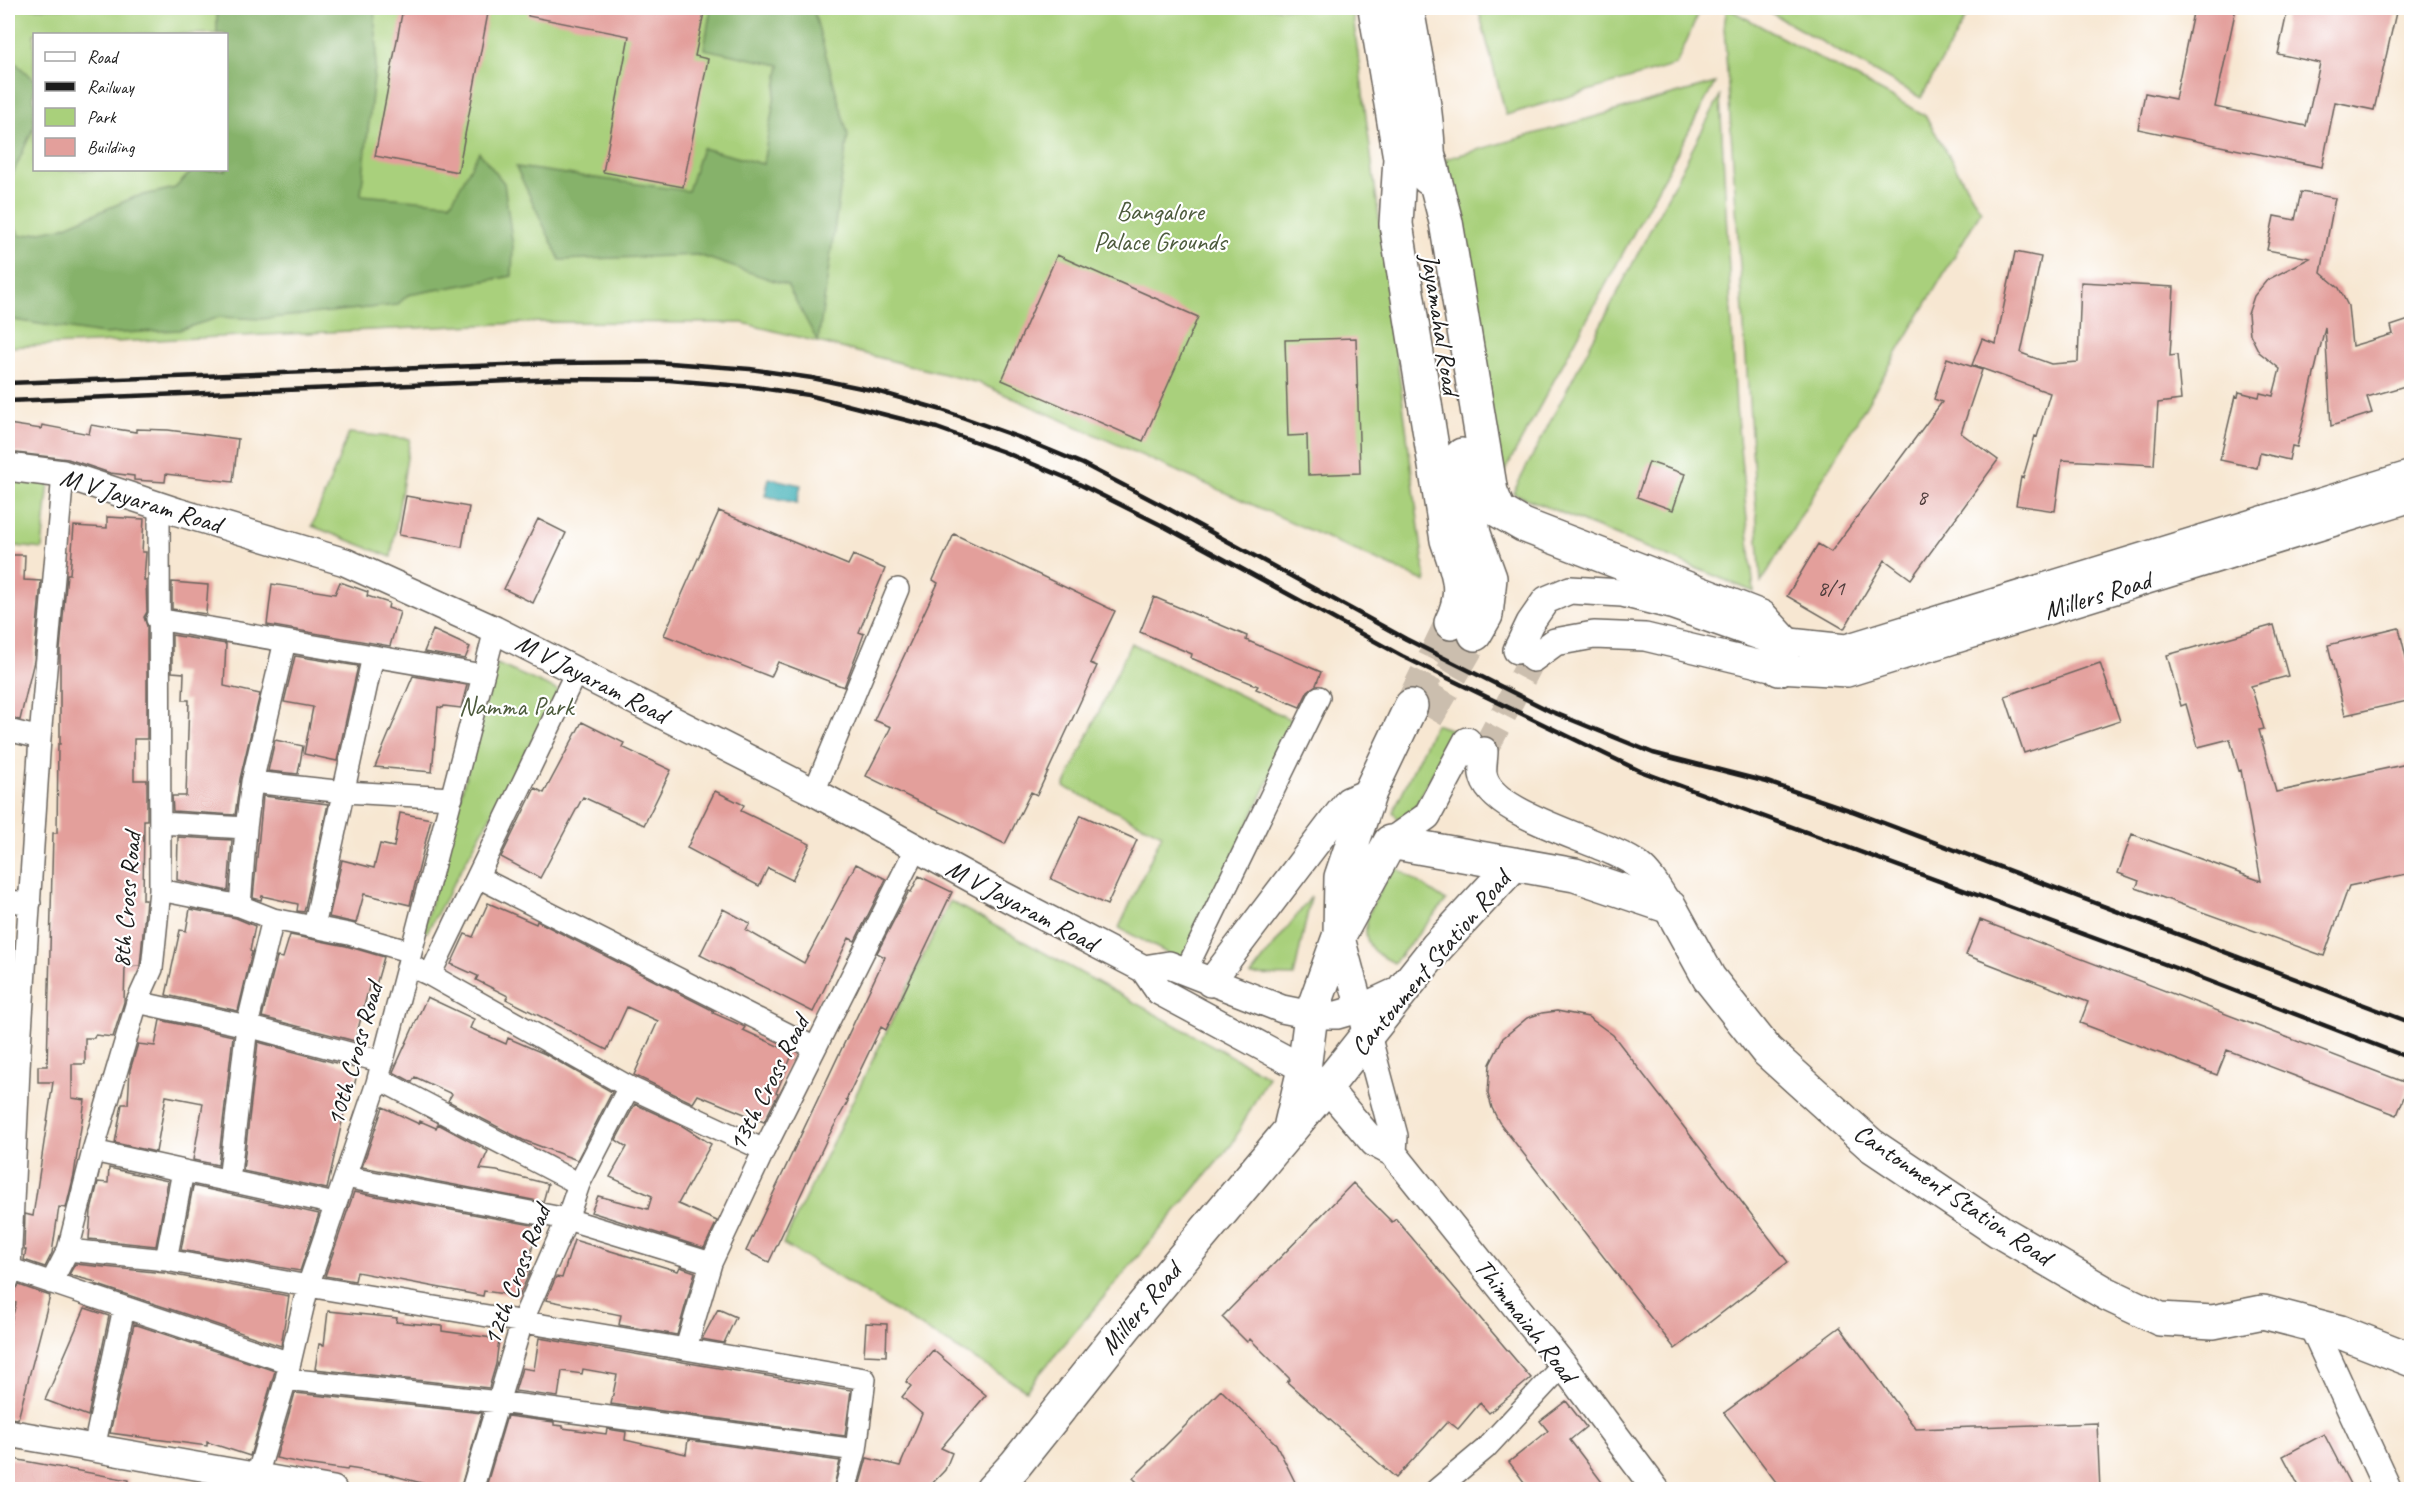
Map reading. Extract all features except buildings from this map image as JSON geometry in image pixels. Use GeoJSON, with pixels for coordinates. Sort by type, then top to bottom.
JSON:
{"type":"FeatureCollection","features":[{"type":"Feature","properties":{"kind":"main road","name":"Jayamahal Road"},"geometry":{"type":"LineString","coordinates":[[1375,8],[1400,158],[1396,224],[1447,540],[1461,580],[1459,606],[1463,628],[1486,615],[1490,578],[1474,534],[1425,225],[1429,156],[1407,8]]}},
{"type":"Feature","properties":{"kind":"main road"},"geometry":{"type":"LineString","coordinates":[[1429,156],[1446,222],[1491,492],[1499,510],[1523,525],[1761,617],[1782,656]]}},
{"type":"Feature","properties":{"kind":"main road","name":"Millers Road"},"geometry":{"type":"LineString","coordinates":[[992,1490],[1015,1465],[1125,1327],[1290,1129],[1315,1078],[1311,1015],[1340,934],[1341,877],[1370,792],[1419,711],[1388,803],[1385,821],[1390,842]]}},
{"type":"Feature","properties":{"kind":"main road"},"geometry":{"type":"LineString","coordinates":[[1340,934],[1390,842],[1514,864]]}},
{"type":"Feature","properties":{"kind":"main road","name":"Cantonment Station Road"},"geometry":{"type":"LineString","coordinates":[[1315,1078],[1364,1021],[1404,988],[1444,939],[1514,864],[1575,875],[1670,907],[1709,978],[1766,1050],[1871,1145],[2000,1231],[2107,1294],[2160,1320],[2213,1322],[2263,1312],[2340,1332],[2412,1360]]}},
{"type":"Feature","properties":{"kind":"street","name":"M V Jayaram Road"},"geometry":{"type":"LineString","coordinates":[[8,467],[63,474],[159,506],[345,562],[495,630],[814,792],[916,849],[1144,969],[1159,992],[1315,1078]]}},
{"type":"Feature","properties":{"kind":"street"},"geometry":{"type":"LineString","coordinates":[[63,474],[40,738],[30,903],[14,1046],[8,1272],[51,1283],[124,1308],[288,1371],[856,1450]]}},
{"type":"Feature","properties":{"kind":"street","name":"Millers Road"},"geometry":{"type":"LineString","coordinates":[[1782,656],[1845,648],[2412,474]]}},
{"type":"Feature","properties":{"kind":"street","name":"Millers Road"},"geometry":{"type":"LineString","coordinates":[[1782,656],[1847,673],[2412,498]]}},
{"type":"Feature","properties":{"kind":"street","name":"8th Cross Road"},"geometry":{"type":"LineString","coordinates":[[51,1283],[68,1250],[93,1151],[137,1002],[152,969],[159,890],[157,619],[159,506]]}},
{"type":"Feature","properties":{"kind":"street"},"geometry":{"type":"LineString","coordinates":[[814,792],[898,589]]}},
{"type":"Feature","properties":{"kind":"street"},"geometry":{"type":"LineString","coordinates":[[1570,590],[1622,593],[1674,606],[1782,656],[1645,637],[1594,635],[1555,642],[1525,654],[1530,623],[1546,600],[1570,590]]}},
{"type":"Feature","properties":{"kind":"street"},"geometry":{"type":"LineString","coordinates":[[157,619],[483,675]]}},
{"type":"Feature","properties":{"kind":"street","name":"10th Cross Road"},"geometry":{"type":"LineString","coordinates":[[256,1483],[288,1371],[308,1286],[381,1071],[495,630]]}},
{"type":"Feature","properties":{"kind":"street"},"geometry":{"type":"LineString","coordinates":[[240,906],[252,782],[285,641]]}},
{"type":"Feature","properties":{"kind":"street"},"geometry":{"type":"LineString","coordinates":[[314,927],[373,656]]}},
{"type":"Feature","properties":{"kind":"street"},"geometry":{"type":"LineString","coordinates":[[430,975],[577,670]]}},
{"type":"Feature","properties":{"kind":"street"},"geometry":{"type":"LineString","coordinates":[[1185,972],[1319,697]]}},
{"type":"Feature","properties":{"kind":"street"},"geometry":{"type":"LineString","coordinates":[[8,730],[40,738]]}},
{"type":"Feature","properties":{"kind":"street"},"geometry":{"type":"LineString","coordinates":[[1390,842],[1427,816],[1476,746],[1483,775],[1492,794],[1515,810],[1593,842],[1640,866],[1670,907]]}},
{"type":"Feature","properties":{"kind":"street"},"geometry":{"type":"LineString","coordinates":[[252,782],[345,792],[452,798]]}},
{"type":"Feature","properties":{"kind":"street"},"geometry":{"type":"LineString","coordinates":[[1210,983],[1348,801],[1370,792]]}},
{"type":"Feature","properties":{"kind":"street"},"geometry":{"type":"LineString","coordinates":[[160,823],[246,828]]}},
{"type":"Feature","properties":{"kind":"street","name":"13th Cross Road"},"geometry":{"type":"LineString","coordinates":[[686,1348],[711,1263],[764,1150],[916,849]]}},
{"type":"Feature","properties":{"kind":"street"},"geometry":{"type":"LineString","coordinates":[[478,877],[816,1047]]}},
{"type":"Feature","properties":{"kind":"street"},"geometry":{"type":"LineString","coordinates":[[159,890],[240,906],[273,918],[314,927],[410,958],[430,975],[629,1087],[764,1150]]}},
{"type":"Feature","properties":{"kind":"street"},"geometry":{"type":"LineString","coordinates":[[8,901],[30,903]]}},
{"type":"Feature","properties":{"kind":"street"},"geometry":{"type":"LineString","coordinates":[[229,1181],[247,1026],[273,918]]}},
{"type":"Feature","properties":{"kind":"street"},"geometry":{"type":"LineString","coordinates":[[1340,934],[1394,1136],[1393,1153]]}},
{"type":"Feature","properties":{"kind":"street"},"geometry":{"type":"LineString","coordinates":[[1144,969],[1169,965],[1210,983],[1282,1009],[1311,1015],[1337,1015],[1364,1021]]}},
{"type":"Feature","properties":{"kind":"street"},"geometry":{"type":"LineString","coordinates":[[137,1002],[247,1026],[381,1071],[579,1184]]}},
{"type":"Feature","properties":{"kind":"street","name":"Thimmaiah Road"},"geometry":{"type":"LineString","coordinates":[[1315,1078],[1374,1143],[1393,1153],[1563,1365],[1656,1490]]}},
{"type":"Feature","properties":{"kind":"street","name":"12th Cross Road"},"geometry":{"type":"LineString","coordinates":[[472,1490],[522,1322],[567,1219],[579,1184],[629,1087]]}},
{"type":"Feature","properties":{"kind":"street"},"geometry":{"type":"LineString","coordinates":[[93,1151],[335,1204]]}},
{"type":"Feature","properties":{"kind":"street"},"geometry":{"type":"LineString","coordinates":[[166,1260],[183,1171]]}},
{"type":"Feature","properties":{"kind":"street"},"geometry":{"type":"LineString","coordinates":[[345,1177],[567,1219],[711,1263]]}},
{"type":"Feature","properties":{"kind":"street"},"geometry":{"type":"LineString","coordinates":[[68,1250],[166,1260],[865,1379],[856,1450],[845,1490]]}},
{"type":"Feature","properties":{"kind":"street"},"geometry":{"type":"LineString","coordinates":[[94,1448],[124,1308]]}},
{"type":"Feature","properties":{"kind":"street"},"geometry":{"type":"LineString","coordinates":[[2312,1325],[2388,1490]]}},
{"type":"Feature","properties":{"kind":"street"},"geometry":{"type":"LineString","coordinates":[[1436,1490],[1485,1449],[1563,1365]]}},
{"type":"Feature","properties":{"kind":"street"},"geometry":{"type":"LineString","coordinates":[[8,1433],[94,1448],[256,1483],[333,1490]]}},
{"type":"Feature","properties":{"kind":"green space","name":"Bangalore Palace Grounds"},"geometry":{"type":"Polygon","coordinates":[[[8,8],[1352,8],[1426,582],[979,383],[743,323],[543,322],[8,347],[8,8]]]}},
{"type":"Feature","properties":{"kind":"green space"},"geometry":{"type":"Polygon","coordinates":[[[217,8],[374,8],[377,49],[361,195],[451,203],[479,152],[504,183],[513,247],[512,276],[408,295],[397,305],[261,319],[220,317],[179,330],[102,334],[8,319],[8,212],[20,236],[61,228],[135,197],[175,188],[192,171],[228,171],[228,33],[217,33],[217,8]]]}},
{"type":"Feature","properties":{"kind":"green space"},"geometry":{"type":"Polygon","coordinates":[[[711,8],[813,8],[848,135],[818,342],[787,285],[698,255],[560,260],[516,167],[688,191],[702,148],[763,164],[780,65],[704,49],[711,8]]]}},
{"type":"Feature","properties":{"kind":"green space"},"geometry":{"type":"Polygon","coordinates":[[[1478,8],[1701,8],[1676,65],[1506,115],[1478,8]]]}},
{"type":"Feature","properties":{"kind":"green space"},"geometry":{"type":"Polygon","coordinates":[[[1727,8],[1925,115],[1981,211],[1761,583],[1724,26],[1727,8]]]}},
{"type":"Feature","properties":{"kind":"green space"},"geometry":{"type":"Polygon","coordinates":[[[1762,8],[1971,8],[1921,98],[1762,8]]]}},
{"type":"Feature","properties":{"kind":"green space"},"geometry":{"type":"Polygon","coordinates":[[[8,56],[33,79],[33,128],[8,185],[8,56]]]}},
{"type":"Feature","properties":{"kind":"green space"},"geometry":{"type":"Polygon","coordinates":[[[1715,83],[1500,480],[1445,159],[1715,83]]]}},
{"type":"Feature","properties":{"kind":"green space"},"geometry":{"type":"Polygon","coordinates":[[[1720,96],[1736,407],[1754,592],[1513,493],[1720,96]]]}},
{"type":"Feature","properties":{"kind":"green space"},"geometry":{"type":"Polygon","coordinates":[[[349,433],[410,439],[391,557],[312,526],[349,433]]]}},
{"type":"Feature","properties":{"kind":"green space"},"geometry":{"type":"Polygon","coordinates":[[[8,478],[49,482],[42,549],[8,545],[8,478]]]}},
{"type":"Feature","properties":{"kind":"green space"},"geometry":{"type":"Polygon","coordinates":[[[1131,643],[1296,722],[1184,962],[1119,928],[1162,834],[1064,787],[1131,643]]]}},
{"type":"Feature","properties":{"kind":"green space","name":"Namma Park"},"geometry":{"type":"Polygon","coordinates":[[[497,664],[559,691],[427,932],[423,931],[497,664]]]}},
{"type":"Feature","properties":{"kind":"green space"},"geometry":{"type":"Polygon","coordinates":[[[1435,724],[1455,731],[1412,813],[1398,820],[1393,812],[1435,724]]]}},
{"type":"Feature","properties":{"kind":"green space"},"geometry":{"type":"Polygon","coordinates":[[[1394,866],[1446,901],[1394,963],[1373,950],[1367,940],[1366,930],[1372,907],[1394,866]]]}},
{"type":"Feature","properties":{"kind":"green space"},"geometry":{"type":"Polygon","coordinates":[[[1311,897],[1294,976],[1251,975],[1311,897]]]}},
{"type":"Feature","properties":{"kind":"green space"},"geometry":{"type":"Polygon","coordinates":[[[950,901],[1268,1076],[1232,1144],[1026,1390],[783,1244],[950,901]]]}},
{"type":"Feature","properties":{"kind":"water"},"geometry":{"type":"Polygon","coordinates":[[[769,478],[801,485],[797,503],[765,496],[769,478]]]}},
{"type":"Feature","properties":{"kind":"tunnel"},"geometry":{"type":"LineString","coordinates":[[1412,704],[1451,623]]}},
{"type":"Feature","properties":{"kind":"tunnel"},"geometry":{"type":"LineString","coordinates":[[1427,717],[1475,634]]}},
{"type":"Feature","properties":{"kind":"tunnel"},"geometry":{"type":"LineString","coordinates":[[1484,751],[1533,658]]}},
{"type":"Feature","properties":{"kind":"railway"},"geometry":{"type":"LineString","coordinates":[[8,383],[556,363],[656,362],[750,369],[876,391],[942,410],[1018,437],[1083,464],[1406,639],[1550,711],[1653,753],[1767,782],[1852,811],[2412,1023]]}},
{"type":"Feature","properties":{"kind":"railway"},"geometry":{"type":"LineString","coordinates":[[8,401],[560,379],[669,380],[754,387],[808,395],[937,428],[1069,479],[1165,527],[1402,656],[1640,771],[2178,969],[2412,1059]]}}]}
